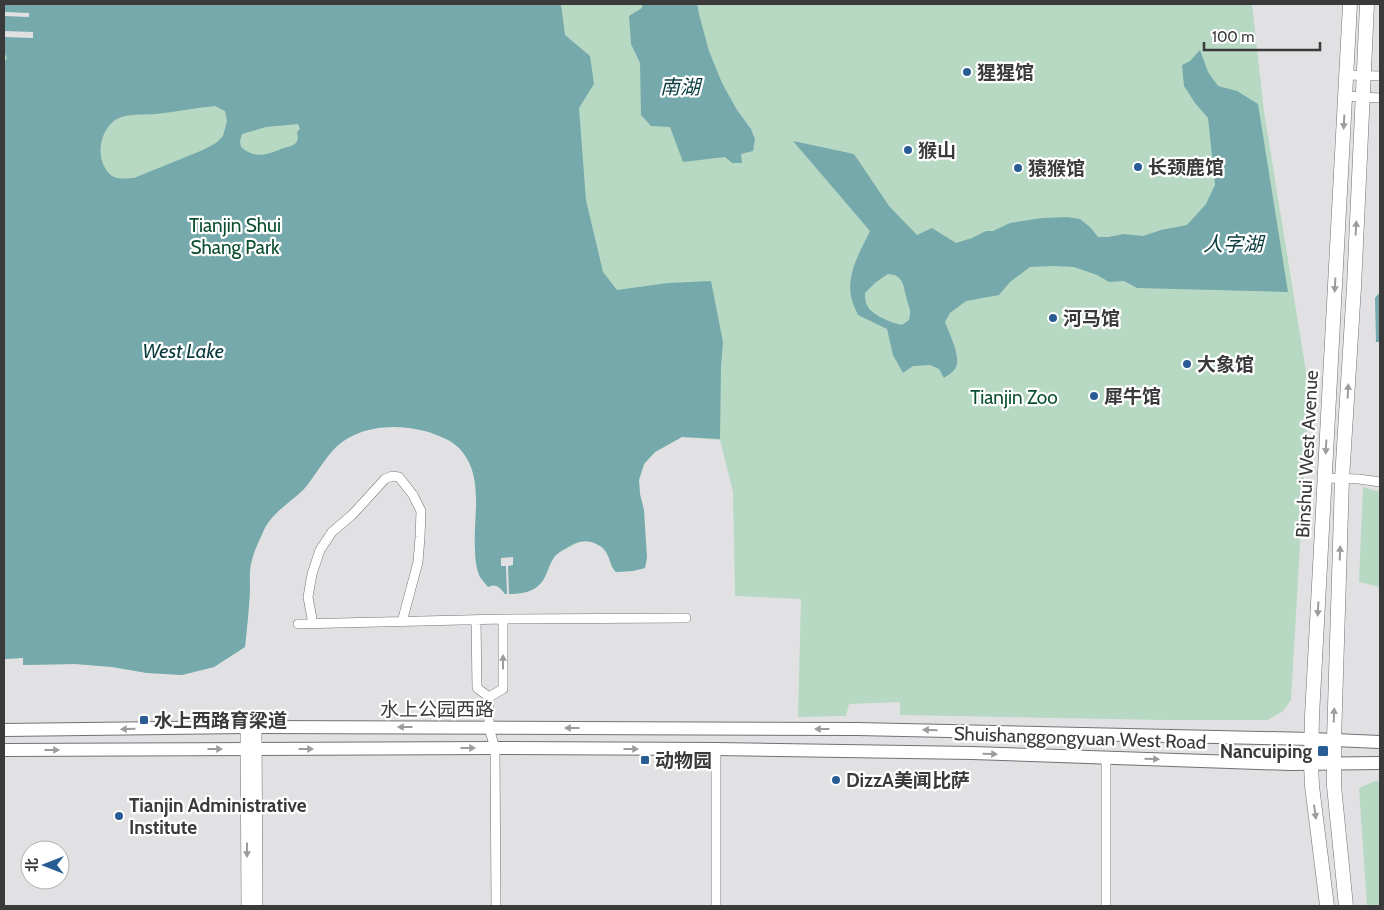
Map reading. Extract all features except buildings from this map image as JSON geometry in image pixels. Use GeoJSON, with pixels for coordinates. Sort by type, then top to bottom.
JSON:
{"type":"FeatureCollection","features":[{"type":"Feature","properties":{"kind":"main road","name":"Binshui West Avenue"},"geometry":{"type":"LineString","coordinates":[[1327,906],[1312,786],[1311,739],[1350,4]]}},
{"type":"Feature","properties":{"kind":"main road","name":"Binshui West Avenue"},"geometry":{"type":"LineString","coordinates":[[1346,906],[1333,764],[1342,479],[1367,4]]}},
{"type":"Feature","properties":{"kind":"main road","name":"水上公园西路"},"geometry":{"type":"LineString","coordinates":[[4,730],[252,727],[489,728]]}},
{"type":"Feature","properties":{"kind":"main road","name":"Shuishanggongyuan West Road"},"geometry":{"type":"LineString","coordinates":[[489,728],[871,729],[1380,742]]}},
{"type":"Feature","properties":{"kind":"main road","name":"Shuishanggongyuan West Road"},"geometry":{"type":"LineString","coordinates":[[716,749],[972,753],[1311,764],[1380,764]]}},
{"type":"Feature","properties":{"kind":"main road","name":"水上公园西路"},"geometry":{"type":"LineString","coordinates":[[4,750],[716,749]]}},
{"type":"Feature","properties":{"kind":"street"},"geometry":{"type":"LineString","coordinates":[[1347,75],[1380,76]]}},
{"type":"Feature","properties":{"kind":"street"},"geometry":{"type":"LineString","coordinates":[[1346,96],[1380,98]]}},
{"type":"Feature","properties":{"kind":"street"},"geometry":{"type":"LineString","coordinates":[[313,624],[308,597],[312,574],[320,550],[332,532],[352,515],[385,479],[392,476],[399,477],[413,495],[421,511],[418,562],[402,622]]}},
{"type":"Feature","properties":{"kind":"street"},"geometry":{"type":"LineString","coordinates":[[1325,478],[1380,482]]}},
{"type":"Feature","properties":{"kind":"street"},"geometry":{"type":"LineString","coordinates":[[298,624],[503,619],[686,618]]}},
{"type":"Feature","properties":{"kind":"street"},"geometry":{"type":"LineString","coordinates":[[489,697],[503,689],[503,619]]}},
{"type":"Feature","properties":{"kind":"street"},"geometry":{"type":"LineString","coordinates":[[476,620],[477,688],[489,697]]}},
{"type":"Feature","properties":{"kind":"street"},"geometry":{"type":"LineString","coordinates":[[489,697],[489,728],[495,748],[496,906]]}},
{"type":"Feature","properties":{"kind":"street"},"geometry":{"type":"LineString","coordinates":[[252,727],[257,906]]}},
{"type":"Feature","properties":{"kind":"street"},"geometry":{"type":"LineString","coordinates":[[247,906],[252,749]]}},
{"type":"Feature","properties":{"kind":"street"},"geometry":{"type":"LineString","coordinates":[[716,749],[716,906]]}},
{"type":"Feature","properties":{"kind":"street"},"geometry":{"type":"LineString","coordinates":[[1106,758],[1106,906]]}},
{"type":"Feature","properties":{"kind":"green space"},"geometry":{"type":"Polygon","coordinates":[[[4,4],[1252,4],[1264,111],[1309,390],[1291,700],[1283,711],[1268,720],[900,715],[900,702],[849,704],[846,716],[798,717],[801,599],[735,596],[733,492],[720,440],[682,437],[655,452],[644,464],[639,480],[640,494],[633,571],[616,572],[604,549],[591,542],[584,541],[556,555],[543,580],[534,589],[522,593],[505,594],[498,586],[488,587],[478,572],[475,552],[475,483],[467,459],[459,448],[444,438],[418,429],[395,427],[384,427],[362,432],[342,442],[326,458],[304,489],[266,525],[251,564],[245,647],[214,667],[182,675],[147,673],[112,667],[75,664],[23,665],[23,658],[4,659],[4,4]]]}},
{"type":"Feature","properties":{"kind":"green space"},"geometry":{"type":"Polygon","coordinates":[[[1363,487],[1380,492],[1380,587],[1359,582],[1363,487]]]}},
{"type":"Feature","properties":{"kind":"green space"},"geometry":{"type":"Polygon","coordinates":[[[1375,781],[1380,781],[1380,906],[1367,906],[1359,788],[1375,781]]]}},
{"type":"Feature","properties":{"kind":"water","name":"West Lake"},"geometry":{"type":"Polygon","coordinates":[[[4,4],[561,4],[565,35],[590,56],[594,84],[579,108],[586,200],[603,272],[617,290],[668,283],[711,281],[723,342],[720,439],[682,437],[655,452],[644,464],[639,480],[644,510],[647,558],[645,568],[616,572],[604,549],[591,542],[582,541],[556,555],[541,583],[530,591],[505,594],[498,586],[488,587],[479,575],[476,565],[475,483],[467,459],[452,442],[429,432],[418,429],[384,427],[362,432],[342,442],[326,458],[304,489],[266,525],[251,564],[245,647],[214,667],[182,675],[147,673],[112,667],[75,664],[23,665],[23,658],[4,659],[4,63],[7,58],[4,52],[4,4]],[[215,106],[118,118],[109,126],[102,140],[101,156],[103,164],[112,176],[117,178],[134,178],[203,150],[216,143],[223,136],[227,121],[225,111],[215,106]],[[298,124],[266,127],[242,134],[241,147],[251,153],[261,155],[294,145],[298,137],[297,132],[300,129],[298,124]]]}},
{"type":"Feature","properties":{"kind":"water","name":"南湖"},"geometry":{"type":"Polygon","coordinates":[[[642,4],[697,4],[709,51],[722,83],[737,110],[751,129],[755,139],[753,151],[741,154],[742,163],[732,163],[725,157],[683,162],[670,127],[651,126],[641,115],[640,63],[631,44],[629,16],[642,8],[642,4]]]}},
{"type":"Feature","properties":{"kind":"water","name":"人字湖"},"geometry":{"type":"Polygon","coordinates":[[[1200,50],[1208,72],[1218,86],[1237,91],[1258,104],[1288,292],[1137,288],[1124,281],[1109,282],[1097,275],[1074,267],[1030,267],[1010,282],[999,295],[966,301],[950,313],[945,322],[957,357],[955,369],[951,373],[944,378],[939,369],[930,365],[913,366],[903,373],[893,355],[887,329],[858,315],[852,300],[850,282],[852,273],[870,231],[793,141],[854,154],[889,206],[917,235],[932,228],[956,243],[986,231],[993,231],[1010,223],[1042,218],[1067,217],[1080,219],[1098,237],[1124,234],[1143,236],[1187,225],[1206,204],[1215,185],[1208,118],[1184,86],[1182,65],[1190,61],[1200,50]],[[888,274],[876,282],[865,293],[865,301],[869,309],[877,315],[902,325],[909,320],[910,310],[901,281],[897,276],[888,274]]]}},
{"type":"Feature","properties":{"kind":"water"},"geometry":{"type":"Polygon","coordinates":[[[1378,294],[1380,295],[1380,342],[1376,342],[1375,298],[1378,294]]]}},
{"type":"Feature","properties":{"kind":"pier"},"geometry":{"type":"Polygon","coordinates":[[[4,12],[29,13],[29,17],[4,16],[4,12]]]}},
{"type":"Feature","properties":{"kind":"pier"},"geometry":{"type":"Polygon","coordinates":[[[4,31],[33,32],[33,38],[4,37],[4,31]]]}},
{"type":"Feature","properties":{"kind":"pier"},"geometry":{"type":"Polygon","coordinates":[[[513,557],[513,565],[508,566],[509,594],[507,594],[506,566],[501,566],[501,558],[513,557]]]}},
{"type":"Feature","properties":{"kind":"place","name":"猩猩馆"},"geometry":{"type":"Point","coordinates":[967,72]}},
{"type":"Feature","properties":{"kind":"place","name":"猴山"},"geometry":{"type":"Point","coordinates":[908,150]}},
{"type":"Feature","properties":{"kind":"place","name":"长颈鹿馆"},"geometry":{"type":"Point","coordinates":[1138,167]}},
{"type":"Feature","properties":{"kind":"place","name":"猿猴馆"},"geometry":{"type":"Point","coordinates":[1018,168]}},
{"type":"Feature","properties":{"kind":"place","name":"河马馆"},"geometry":{"type":"Point","coordinates":[1053,318]}},
{"type":"Feature","properties":{"kind":"place","name":"大象馆"},"geometry":{"type":"Point","coordinates":[1187,364]}},
{"type":"Feature","properties":{"kind":"place","name":"犀牛馆"},"geometry":{"type":"Point","coordinates":[1094,396]}},
{"type":"Feature","properties":{"kind":"place","name":"水上西路育梁道"},"geometry":{"type":"Point","coordinates":[144,720]}},
{"type":"Feature","properties":{"kind":"place","name":"Nancuiping"},"geometry":{"type":"Point","coordinates":[1323,751]}},
{"type":"Feature","properties":{"kind":"place","name":"动物园"},"geometry":{"type":"Point","coordinates":[645,760]}},
{"type":"Feature","properties":{"kind":"place","name":"DizzA美闻比萨"},"geometry":{"type":"Point","coordinates":[836,780]}},
{"type":"Feature","properties":{"kind":"place","name":"Tianjin Administrative Institute"},"geometry":{"type":"Point","coordinates":[119,816]}},
{"type":"Feature","properties":{"kind":"park label","name":"Tianjin Shui Shang Park"},"geometry":{"type":"Point","coordinates":[235,236]}},
{"type":"Feature","properties":{"kind":"park label","name":"Tianjin Zoo"},"geometry":{"type":"Point","coordinates":[1014,397]}}]}
